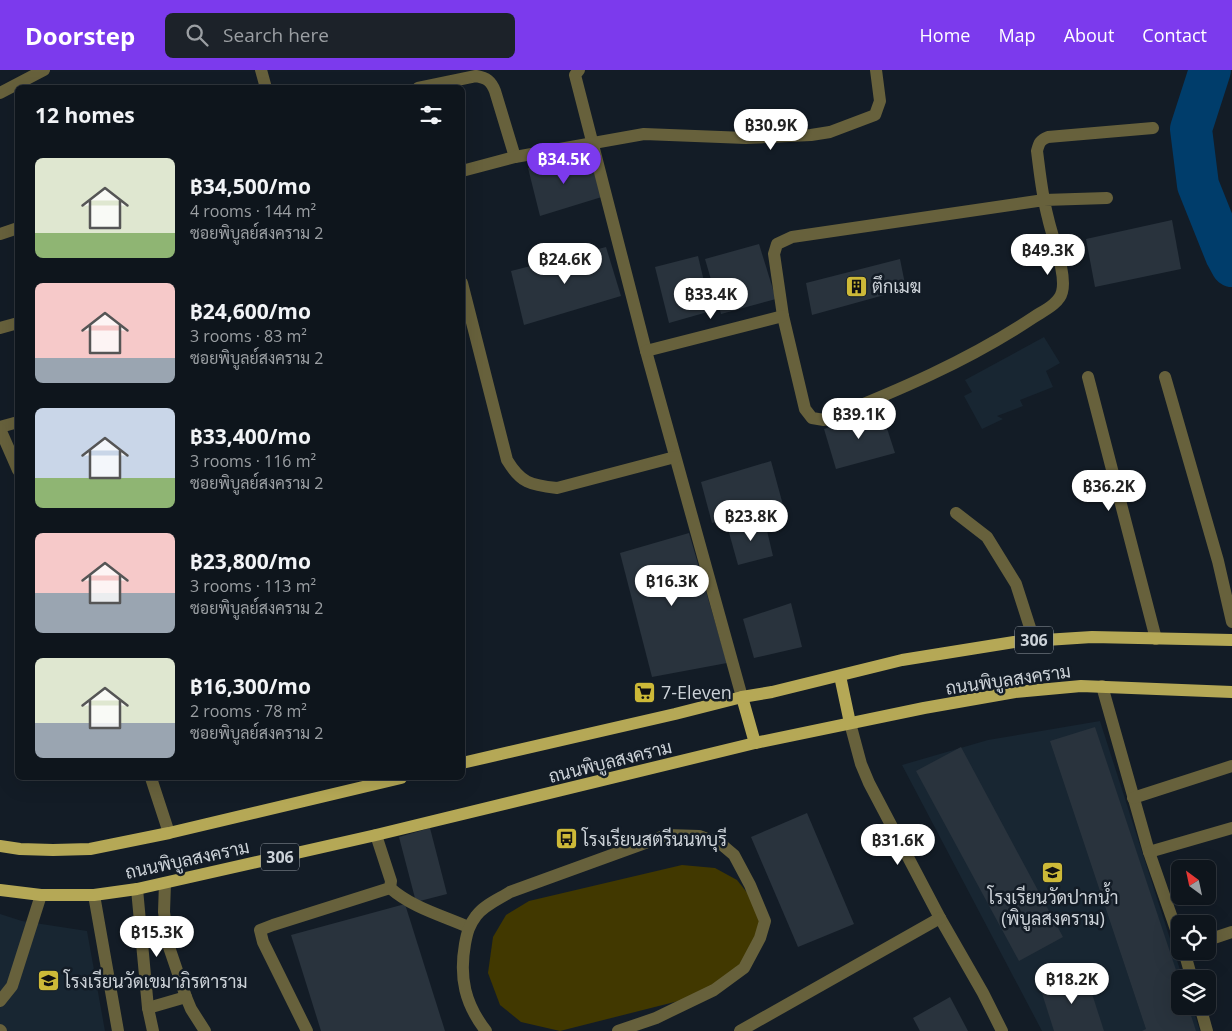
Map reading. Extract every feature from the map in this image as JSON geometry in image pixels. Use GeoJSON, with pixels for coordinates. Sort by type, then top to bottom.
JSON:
{"type":"FeatureCollection","features":[{"type":"Feature","properties":{"kind":"main road","name":"ถนนพิบูลสงคราม"},"geometry":{"type":"LineString","coordinates":[[465,761],[676,714],[742,697],[772,692],[902,660],[1014,642],[1092,637],[1232,640]]}},
{"type":"Feature","properties":{"kind":"main road"},"geometry":{"type":"LineString","coordinates":[[840,676],[850,723]]}},
{"type":"Feature","properties":{"kind":"main road","name":"ถนนพิบูลสงคราม"},"geometry":{"type":"LineString","coordinates":[[0,890],[41,895],[94,895],[137,889],[376,835],[755,743],[1015,692],[1102,686],[1232,692]]}},
{"type":"Feature","properties":{"kind":"main road"},"geometry":{"type":"LineString","coordinates":[[742,697],[755,743]]}},
{"type":"Feature","properties":{"kind":"main road","name":"ถนนพิบูลสงคราม"},"geometry":{"type":"LineString","coordinates":[[0,846],[36,849],[90,849],[169,833],[393,780]]}},
{"type":"Feature","properties":{"kind":"street"},"geometry":{"type":"LineString","coordinates":[[15,85],[44,70]]}},
{"type":"Feature","properties":{"kind":"street"},"geometry":{"type":"LineString","coordinates":[[261,70],[265,85]]}},
{"type":"Feature","properties":{"kind":"street"},"geometry":{"type":"LineString","coordinates":[[465,170],[515,158],[644,134],[746,138],[811,135],[830,132],[875,115],[880,101],[876,70]]}},
{"type":"Feature","properties":{"kind":"street"},"geometry":{"type":"LineString","coordinates":[[577,73],[593,144],[646,351],[742,697]]}},
{"type":"Feature","properties":{"kind":"street"},"geometry":{"type":"LineString","coordinates":[[432,85],[476,76],[485,77],[491,82],[515,158]]}},
{"type":"Feature","properties":{"kind":"street"},"geometry":{"type":"LineString","coordinates":[[0,93],[15,85]]}},
{"type":"Feature","properties":{"kind":"street"},"geometry":{"type":"LineString","coordinates":[[1107,198],[1044,200],[792,237],[777,244],[774,254],[783,316],[805,409],[812,418],[824,420],[901,390],[1009,334],[1055,303],[1062,294],[1062,274],[1044,200],[1037,151],[1041,140],[1048,137],[1153,128]]}},
{"type":"Feature","properties":{"kind":"street"},"geometry":{"type":"LineString","coordinates":[[0,234],[15,229]]}},
{"type":"Feature","properties":{"kind":"street"},"geometry":{"type":"LineString","coordinates":[[465,295],[506,460],[515,474],[525,481],[539,486],[557,488],[674,456]]}},
{"type":"Feature","properties":{"kind":"street"},"geometry":{"type":"LineString","coordinates":[[646,351],[783,316]]}},
{"type":"Feature","properties":{"kind":"street"},"geometry":{"type":"LineString","coordinates":[[0,328],[15,324]]}},
{"type":"Feature","properties":{"kind":"street"},"geometry":{"type":"LineString","coordinates":[[1088,377],[1156,639]]}},
{"type":"Feature","properties":{"kind":"street"},"geometry":{"type":"LineString","coordinates":[[1165,377],[1218,561],[1232,622]]}},
{"type":"Feature","properties":{"kind":"street"},"geometry":{"type":"LineString","coordinates":[[15,423],[0,428],[15,464]]}},
{"type":"Feature","properties":{"kind":"street"},"geometry":{"type":"LineString","coordinates":[[0,464],[12,458]]}},
{"type":"Feature","properties":{"kind":"street"},"geometry":{"type":"LineString","coordinates":[[956,513],[987,537],[1016,584],[1034,640]]}},
{"type":"Feature","properties":{"kind":"street"},"geometry":{"type":"LineString","coordinates":[[1102,686],[1149,852],[1171,915]]}},
{"type":"Feature","properties":{"kind":"street"},"geometry":{"type":"LineString","coordinates":[[850,723],[861,764],[869,783],[1002,1031]]}},
{"type":"Feature","properties":{"kind":"street"},"geometry":{"type":"LineString","coordinates":[[1133,798],[1232,766]]}},
{"type":"Feature","properties":{"kind":"street"},"geometry":{"type":"LineString","coordinates":[[152,780],[169,833]]}},
{"type":"Feature","properties":{"kind":"street"},"geometry":{"type":"LineString","coordinates":[[1149,852],[1232,828]]}},
{"type":"Feature","properties":{"kind":"street"},"geometry":{"type":"LineString","coordinates":[[376,835],[391,881],[390,888]]}},
{"type":"Feature","properties":{"kind":"street"},"geometry":{"type":"LineString","coordinates":[[486,1031],[467,997],[462,979],[462,960],[468,927],[477,914],[488,905],[510,892],[667,835],[698,836],[722,844],[741,866],[765,921],[752,955],[744,968],[714,990],[656,1018],[618,1031]]}},
{"type":"Feature","properties":{"kind":"street"},"geometry":{"type":"LineString","coordinates":[[165,883],[164,912],[169,947],[191,1010],[204,1031]]}},
{"type":"Feature","properties":{"kind":"street"},"geometry":{"type":"LineString","coordinates":[[390,888],[402,899],[468,927]]}},
{"type":"Feature","properties":{"kind":"street"},"geometry":{"type":"LineString","coordinates":[[306,1031],[262,942],[260,930],[390,888]]}},
{"type":"Feature","properties":{"kind":"street"},"geometry":{"type":"LineString","coordinates":[[137,889],[148,1008],[154,1031]]}},
{"type":"Feature","properties":{"kind":"street"},"geometry":{"type":"LineString","coordinates":[[0,1001],[12,986],[41,895]]}},
{"type":"Feature","properties":{"kind":"street"},"geometry":{"type":"LineString","coordinates":[[94,895],[118,1031]]}},
{"type":"Feature","properties":{"kind":"street"},"geometry":{"type":"LineString","coordinates":[[740,1031],[940,918]]}},
{"type":"Feature","properties":{"kind":"street"},"geometry":{"type":"LineString","coordinates":[[1216,937],[1232,932]]}},
{"type":"Feature","properties":{"kind":"street"},"geometry":{"type":"LineString","coordinates":[[148,1008],[186,997]]}},
{"type":"Feature","properties":{"kind":"street"},"geometry":{"type":"LineString","coordinates":[[1203,1015],[1207,1031]]}},
{"type":"Feature","properties":{"kind":"shaded area"},"geometry":{"type":"Polygon","coordinates":[[[1044,337],[1060,363],[1046,371],[1053,387],[1020,400],[1023,406],[997,416],[1003,419],[982,429],[964,396],[972,392],[965,380],[1044,337]]]}},
{"type":"Feature","properties":{"kind":"shaded area","name":"โรงเรียนวัดปากน้ำ (พิบูลสงคราม)"},"geometry":{"type":"Polygon","coordinates":[[[1100,721],[1171,942],[1171,960],[1177,960],[1180,970],[1171,970],[1171,1015],[1195,1015],[1200,1031],[1042,1031],[902,765],[988,740],[1100,721]]]}},
{"type":"Feature","properties":{"kind":"shaded area"},"geometry":{"type":"Polygon","coordinates":[[[682,865],[715,868],[737,880],[753,900],[763,928],[757,945],[718,991],[560,1031],[521,1022],[500,1005],[488,973],[493,937],[506,915],[529,901],[682,865]]]}},
{"type":"Feature","properties":{"kind":"shaded area","name":"โรงเรียนวัดเขมาภิรตาราม"},"geometry":{"type":"Polygon","coordinates":[[[0,914],[22,921],[87,931],[105,1031],[0,1031],[0,914]]]}},
{"type":"Feature","properties":{"kind":"building"},"geometry":{"type":"Polygon","coordinates":[[[565,157],[566,170],[595,162],[605,196],[540,216],[528,168],[565,157]]]}},
{"type":"Feature","properties":{"kind":"building"},"geometry":{"type":"Polygon","coordinates":[[[1172,220],[1181,269],[1095,287],[1086,239],[1172,220]]]}},
{"type":"Feature","properties":{"kind":"building"},"geometry":{"type":"Polygon","coordinates":[[[759,244],[776,299],[721,314],[705,259],[759,244]]]}},
{"type":"Feature","properties":{"kind":"building"},"geometry":{"type":"Polygon","coordinates":[[[606,247],[621,296],[524,325],[511,271],[606,247]]]}},
{"type":"Feature","properties":{"kind":"building"},"geometry":{"type":"Polygon","coordinates":[[[698,256],[711,311],[669,323],[655,267],[698,256]]]}},
{"type":"Feature","properties":{"kind":"building","name":"ตึกเมฆ"},"geometry":{"type":"Polygon","coordinates":[[[900,259],[906,289],[812,315],[806,283],[900,259]]]}},
{"type":"Feature","properties":{"kind":"building"},"geometry":{"type":"Polygon","coordinates":[[[881,410],[895,453],[836,469],[824,429],[881,410]]]}},
{"type":"Feature","properties":{"kind":"building"},"geometry":{"type":"Polygon","coordinates":[[[771,461],[783,505],[712,523],[701,482],[771,461]]]}},
{"type":"Feature","properties":{"kind":"building"},"geometry":{"type":"Polygon","coordinates":[[[764,518],[773,556],[738,565],[728,529],[764,518]]]}},
{"type":"Feature","properties":{"kind":"building"},"geometry":{"type":"Polygon","coordinates":[[[689,533],[727,663],[652,677],[620,553],[689,533]]]}},
{"type":"Feature","properties":{"kind":"building"},"geometry":{"type":"Polygon","coordinates":[[[791,603],[802,647],[754,658],[743,619],[791,603]]]}},
{"type":"Feature","properties":{"kind":"building"},"geometry":{"type":"Polygon","coordinates":[[[1095,727],[1171,955],[1171,960],[1176,970],[1171,970],[1171,1015],[1191,1015],[1196,1031],[1142,1031],[1146,1029],[1050,741],[1095,727]]]}},
{"type":"Feature","properties":{"kind":"building"},"geometry":{"type":"Polygon","coordinates":[[[961,747],[1063,937],[1019,961],[916,771],[961,747]]]}},
{"type":"Feature","properties":{"kind":"building"},"geometry":{"type":"Polygon","coordinates":[[[807,813],[854,924],[798,947],[751,837],[807,813]]]}},
{"type":"Feature","properties":{"kind":"building"},"geometry":{"type":"Polygon","coordinates":[[[430,828],[447,894],[416,902],[399,837],[430,828]]]}},
{"type":"Feature","properties":{"kind":"building"},"geometry":{"type":"Polygon","coordinates":[[[405,904],[445,1031],[321,1031],[291,935],[405,904]]]}},
{"type":"Feature","properties":{"kind":"building"},"geometry":{"type":"Polygon","coordinates":[[[1085,972],[1104,1031],[1054,1031],[1040,987],[1085,972]]]}},
{"type":"Feature","properties":{"kind":"building"},"geometry":{"type":"Polygon","coordinates":[[[950,997],[968,1031],[920,1031],[913,1018],[950,997]]]}},
{"type":"Feature","properties":{"kind":"waterway"},"geometry":{"type":"LineString","coordinates":[[1210,70],[1191,129],[1198,185],[1232,266]]}},
{"type":"Feature","properties":{"kind":"place","name":"ตึกเมฆ"},"geometry":{"type":"Point","coordinates":[856,286]}},
{"type":"Feature","properties":{"kind":"place","name":"7-Eleven"},"geometry":{"type":"Point","coordinates":[645,692]}},
{"type":"Feature","properties":{"kind":"place","name":"โรงเรียนสตรีนนทบุรี"},"geometry":{"type":"Point","coordinates":[566,839]}},
{"type":"Feature","properties":{"kind":"place","name":"โรงเรียนวัดปากน้ำ (พิบูลสงคราม)"},"geometry":{"type":"Point","coordinates":[1053,872]}},
{"type":"Feature","properties":{"kind":"place","name":"โรงเรียนวัดเขมาภิรตาราม"},"geometry":{"type":"Point","coordinates":[48,981]}}]}
